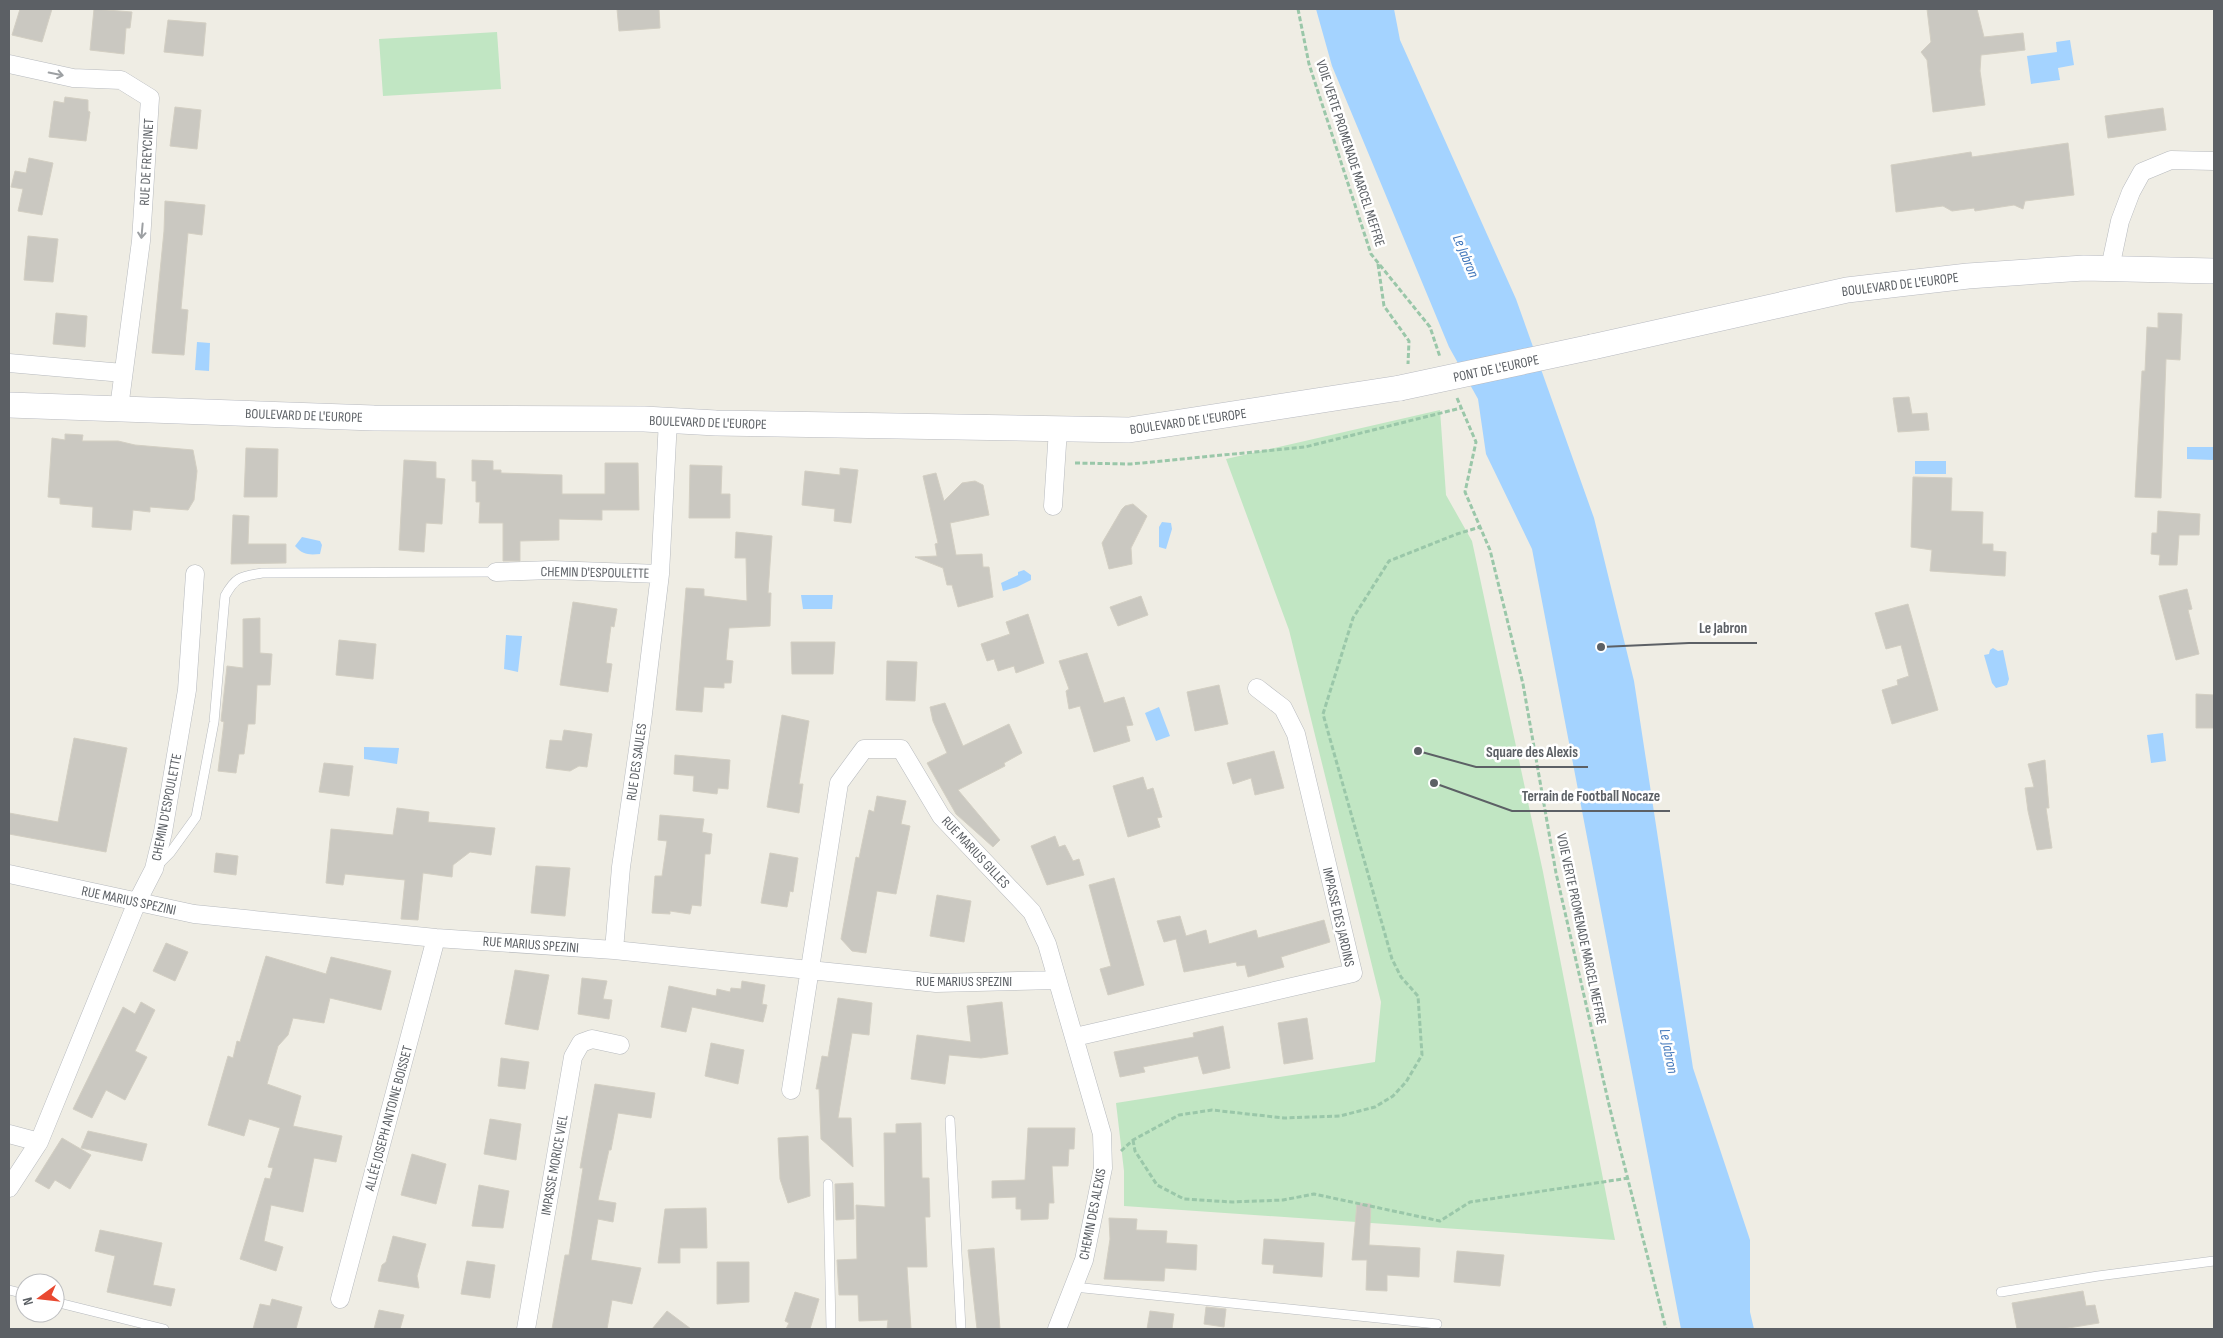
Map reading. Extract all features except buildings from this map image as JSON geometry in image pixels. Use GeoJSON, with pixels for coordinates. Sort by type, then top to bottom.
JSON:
{"type":"FeatureCollection","features":[{"type":"Feature","properties":{"kind":"main road","name":"BOULEVARD DE L'EUROPE"},"geometry":{"type":"LineString","coordinates":[[1592,347],[1847,290],[1968,276],[2084,268],[2214,271]]}},
{"type":"Feature","properties":{"kind":"main road","name":"PONT DE L'EUROPE"},"geometry":{"type":"LineString","coordinates":[[1403,388],[1592,347]]}},
{"type":"Feature","properties":{"kind":"main road","name":"BOULEVARD DE L'EUROPE"},"geometry":{"type":"LineString","coordinates":[[11,406],[119,408],[374,418],[668,420],[716,423],[1130,430],[1403,388]]}},
{"type":"Feature","properties":{"kind":"street","name":"RUE DE FREYCINET"},"geometry":{"type":"LineString","coordinates":[[9,64],[73,78],[122,80],[150,98],[148,162],[141,240],[119,408]]}},
{"type":"Feature","properties":{"kind":"street"},"geometry":{"type":"LineString","coordinates":[[2110,268],[2120,221],[2131,192],[2142,172],[2171,160],[2214,161]]}},
{"type":"Feature","properties":{"kind":"street"},"geometry":{"type":"LineString","coordinates":[[9,363],[123,373]]}},
{"type":"Feature","properties":{"kind":"street","name":"CHEMIN D'ESPOULETTE"},"geometry":{"type":"LineString","coordinates":[[496,572],[552,570],[660,574],[668,420]]}},
{"type":"Feature","properties":{"kind":"street"},"geometry":{"type":"LineString","coordinates":[[1053,506],[1058,429]]}},
{"type":"Feature","properties":{"kind":"street","name":"CHEMIN D'ESPOULETTE"},"geometry":{"type":"LineString","coordinates":[[9,1188],[38,1142],[137,902],[154,869],[163,832],[187,690],[195,574]]}},
{"type":"Feature","properties":{"kind":"street","name":"RUE DES SAULES"},"geometry":{"type":"LineString","coordinates":[[614,950],[620,867],[642,722],[660,574]]}},
{"type":"Feature","properties":{"kind":"street","name":"IMPASSE DES JARDINS"},"geometry":{"type":"LineString","coordinates":[[1075,1037],[1353,973],[1296,734],[1283,708],[1257,688]]}},
{"type":"Feature","properties":{"kind":"street","name":"RUE MARIUS GILLES"},"geometry":{"type":"LineString","coordinates":[[811,969],[839,783],[864,749],[901,749],[941,816],[1032,912],[1047,944],[1057,980]]}},
{"type":"Feature","properties":{"kind":"street","name":"RUE MARIUS SPEZINI"},"geometry":{"type":"LineString","coordinates":[[9,874],[194,914],[436,938],[614,950],[936,983],[1057,980]]}},
{"type":"Feature","properties":{"kind":"street","name":"ALLÉE JOSEPH ANTOINE BOISSET"},"geometry":{"type":"LineString","coordinates":[[340,1299],[436,938]]}},
{"type":"Feature","properties":{"kind":"street"},"geometry":{"type":"LineString","coordinates":[[791,1090],[811,969]]}},
{"type":"Feature","properties":{"kind":"street","name":"CHEMIN DES ALEXIS"},"geometry":{"type":"LineString","coordinates":[[1057,980],[1102,1134],[1103,1168],[1084,1260],[1057,1329]]}},
{"type":"Feature","properties":{"kind":"street","name":"IMPASSE MORICE VIEL"},"geometry":{"type":"LineString","coordinates":[[526,1329],[573,1057],[581,1043],[592,1039],[620,1045]]}},
{"type":"Feature","properties":{"kind":"street"},"geometry":{"type":"LineString","coordinates":[[9,1134],[38,1142]]}},
{"type":"Feature","properties":{"kind":"lane"},"geometry":{"type":"LineString","coordinates":[[154,869],[170,853],[196,817],[214,722],[225,596],[231,585],[239,577],[262,573],[496,572]]}},
{"type":"Feature","properties":{"kind":"lane"},"geometry":{"type":"LineString","coordinates":[[950,1120],[961,1329]]}},
{"type":"Feature","properties":{"kind":"lane"},"geometry":{"type":"LineString","coordinates":[[828,1184],[831,1329]]}},
{"type":"Feature","properties":{"kind":"lane"},"geometry":{"type":"LineString","coordinates":[[2001,1292],[2098,1276],[2214,1261]]}},
{"type":"Feature","properties":{"kind":"lane"},"geometry":{"type":"LineString","coordinates":[[1074,1287],[1437,1324]]}},
{"type":"Feature","properties":{"kind":"lane"},"geometry":{"type":"LineString","coordinates":[[65,1304],[164,1329]]}},
{"type":"Feature","properties":{"kind":"path","name":"VOIE VERTE PROMENADE MARCEL MEFFRE"},"geometry":{"type":"LineString","coordinates":[[1298,9],[1312,73],[1371,254],[1430,327],[1441,360]]}},
{"type":"Feature","properties":{"kind":"path"},"geometry":{"type":"LineString","coordinates":[[1378,263],[1384,306],[1410,341],[1403,388]]}},
{"type":"Feature","properties":{"kind":"path","name":"VOIE VERTE PROMENADE MARCEL MEFFRE"},"geometry":{"type":"LineString","coordinates":[[1454,392],[1476,442],[1465,492],[1490,550],[1523,684],[1556,873],[1610,1109],[1666,1329]]}},
{"type":"Feature","properties":{"kind":"path"},"geometry":{"type":"LineString","coordinates":[[1057,463],[1131,464],[1305,448],[1462,408]]}},
{"type":"Feature","properties":{"kind":"path"},"geometry":{"type":"LineString","coordinates":[[1132,1140],[1135,1151],[1157,1185],[1184,1199],[1232,1202],[1283,1200],[1314,1194],[1440,1221],[1470,1202],[1629,1178]]}},
{"type":"Feature","properties":{"kind":"green space"},"geometry":{"type":"Polygon","coordinates":[[[497,32],[501,89],[383,96],[379,39],[497,32]]]}},
{"type":"Feature","properties":{"kind":"green space"},"geometry":{"type":"Polygon","coordinates":[[[1440,410],[1446,495],[1472,541],[1543,872],[1615,1240],[1124,1206],[1124,1171],[1116,1103],[1375,1062],[1381,1002],[1289,630],[1226,459],[1440,410]]]}},
{"type":"Feature","properties":{"kind":"water"},"geometry":{"type":"Polygon","coordinates":[[[1316,9],[1394,9],[1400,40],[1516,299],[1594,518],[1634,681],[1693,1068],[1750,1240],[1750,1312],[1754,1329],[1681,1329],[1532,549],[1486,454],[1478,399],[1449,347],[1332,66],[1316,9]]]}},
{"type":"Feature","properties":{"kind":"water"},"geometry":{"type":"Polygon","coordinates":[[[2070,40],[2074,65],[2058,68],[2060,80],[2031,84],[2027,56],[2057,52],[2056,42],[2070,40]]]}},
{"type":"Feature","properties":{"kind":"water"},"geometry":{"type":"Polygon","coordinates":[[[197,342],[210,343],[209,371],[195,370],[197,342]]]}},
{"type":"Feature","properties":{"kind":"water"},"geometry":{"type":"Polygon","coordinates":[[[2187,447],[2214,447],[2214,460],[2187,459],[2187,447]]]}},
{"type":"Feature","properties":{"kind":"water"},"geometry":{"type":"Polygon","coordinates":[[[1915,461],[1946,461],[1946,474],[1915,474],[1915,461]]]}},
{"type":"Feature","properties":{"kind":"water"},"geometry":{"type":"Polygon","coordinates":[[[1162,522],[1171,523],[1172,529],[1166,549],[1159,547],[1159,527],[1162,522]]]}},
{"type":"Feature","properties":{"kind":"water"},"geometry":{"type":"Polygon","coordinates":[[[302,537],[320,541],[322,545],[320,554],[306,554],[298,549],[295,546],[302,537]]]}},
{"type":"Feature","properties":{"kind":"water"},"geometry":{"type":"Polygon","coordinates":[[[1024,570],[1031,575],[1031,580],[1003,591],[1001,583],[1024,570]]]}},
{"type":"Feature","properties":{"kind":"water"},"geometry":{"type":"Polygon","coordinates":[[[801,595],[833,595],[832,609],[803,609],[801,595]]]}},
{"type":"Feature","properties":{"kind":"water"},"geometry":{"type":"Polygon","coordinates":[[[506,635],[522,636],[518,672],[504,669],[506,635]]]}},
{"type":"Feature","properties":{"kind":"water"},"geometry":{"type":"Polygon","coordinates":[[[1993,648],[1998,651],[2003,650],[2009,679],[2007,685],[1996,688],[1992,683],[1984,655],[1989,654],[1993,648]]]}},
{"type":"Feature","properties":{"kind":"water"},"geometry":{"type":"Polygon","coordinates":[[[1159,707],[1170,736],[1156,741],[1145,713],[1159,707]]]}},
{"type":"Feature","properties":{"kind":"water"},"geometry":{"type":"Polygon","coordinates":[[[2163,733],[2166,761],[2151,763],[2147,735],[2163,733]]]}},
{"type":"Feature","properties":{"kind":"water"},"geometry":{"type":"Polygon","coordinates":[[[364,747],[399,748],[397,764],[364,759],[364,747]]]}},
{"type":"Feature","properties":{"kind":"place","name":"Le Jabron"},"geometry":{"type":"Point","coordinates":[1601,647]}},
{"type":"Feature","properties":{"kind":"place","name":"Square des Alexis"},"geometry":{"type":"Point","coordinates":[1418,751]}},
{"type":"Feature","properties":{"kind":"place","name":"Terrain de Football Nocaze"},"geometry":{"type":"Point","coordinates":[1434,783]}}]}
